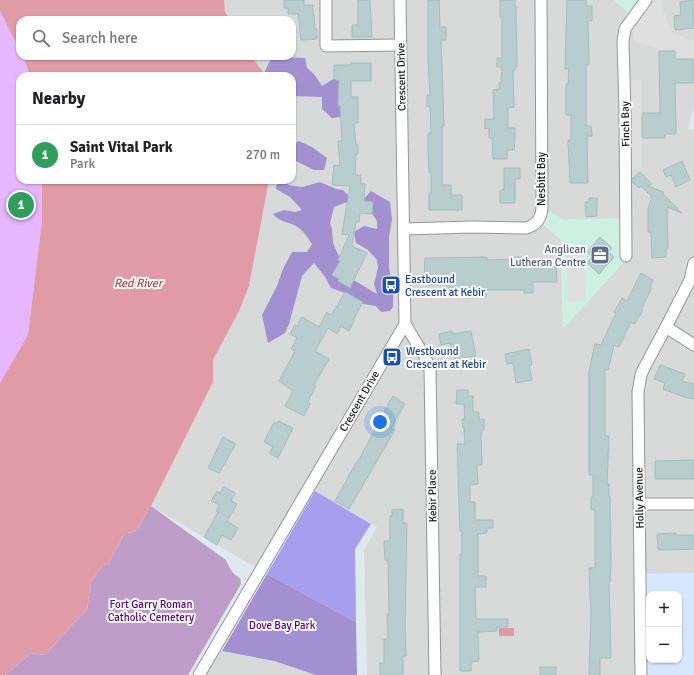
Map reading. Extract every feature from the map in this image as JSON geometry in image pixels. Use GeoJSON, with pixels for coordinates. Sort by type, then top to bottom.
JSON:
{"type":"FeatureCollection","features":[{"type":"Feature","properties":{"kind":"street"},"geometry":{"type":"LineString","coordinates":[[326,0],[326,46],[400,45]]}},
{"type":"Feature","properties":{"kind":"street","name":"Crescent Drive"},"geometry":{"type":"LineString","coordinates":[[199,675],[405,324],[400,0]]}},
{"type":"Feature","properties":{"kind":"street","name":"Nesbitt Bay"},"geometry":{"type":"LineString","coordinates":[[404,229],[472,227],[527,228],[539,220],[542,215],[541,0]]}},
{"type":"Feature","properties":{"kind":"street","name":"Finch Bay"},"geometry":{"type":"LineString","coordinates":[[626,256],[623,42],[625,29],[646,0]]}},
{"type":"Feature","properties":{"kind":"street","name":"Holly Avenue"},"geometry":{"type":"LineString","coordinates":[[641,675],[639,383],[644,368],[690,280],[694,263]]}},
{"type":"Feature","properties":{"kind":"street","name":"Kebir Place"},"geometry":{"type":"LineString","coordinates":[[405,324],[425,357],[430,369],[435,675]]}},
{"type":"Feature","properties":{"kind":"street"},"geometry":{"type":"LineString","coordinates":[[666,327],[694,345]]}},
{"type":"Feature","properties":{"kind":"street"},"geometry":{"type":"LineString","coordinates":[[639,504],[694,504]]}},
{"type":"Feature","properties":{"kind":"shaded area"},"geometry":{"type":"Polygon","coordinates":[[[224,0],[614,0],[633,16],[645,0],[694,0],[694,106],[688,129],[694,130],[694,573],[640,574],[641,675],[367,675],[364,550],[377,527],[310,488],[258,569],[151,506],[213,382],[213,360],[240,309],[249,286],[268,184],[296,184],[296,72],[263,72],[254,60],[296,60],[296,16],[228,16],[225,12],[224,0]],[[544,209],[544,225],[561,240],[563,329],[625,218],[565,220],[544,209]]]}},
{"type":"Feature","properties":{"kind":"shaded area"},"geometry":{"type":"Polygon","coordinates":[[[614,0],[645,0],[633,16],[614,0]]]}},
{"type":"Feature","properties":{"kind":"shaded area"},"geometry":{"type":"Polygon","coordinates":[[[652,0],[663,0],[661,3],[672,34],[694,41],[694,57],[676,58],[676,50],[658,50],[634,40],[634,33],[630,31],[632,25],[652,0]]]}},
{"type":"Feature","properties":{"kind":"shaded area"},"geometry":{"type":"Polygon","coordinates":[[[0,11],[16,43],[16,60],[24,60],[29,72],[16,72],[16,184],[42,184],[42,220],[28,335],[0,383],[0,11]]]}},
{"type":"Feature","properties":{"kind":"shaded area"},"geometry":{"type":"Polygon","coordinates":[[[642,80],[642,170],[628,170],[628,81],[642,80]]]}},
{"type":"Feature","properties":{"kind":"shaded area"},"geometry":{"type":"Polygon","coordinates":[[[545,210],[565,220],[626,218],[627,259],[563,329],[561,240],[545,225],[545,210]]]}},
{"type":"Feature","properties":{"kind":"shaded area"},"geometry":{"type":"Polygon","coordinates":[[[566,253],[584,253],[585,301],[567,302],[566,253]]]}},
{"type":"Feature","properties":{"kind":"shaded area"},"geometry":{"type":"Polygon","coordinates":[[[315,491],[371,524],[355,549],[356,622],[267,574],[315,491]]]}},
{"type":"Feature","properties":{"kind":"shaded area"},"geometry":{"type":"Polygon","coordinates":[[[694,573],[694,675],[641,675],[640,574],[694,573]]]}},
{"type":"Feature","properties":{"kind":"shaded area"},"geometry":{"type":"Polygon","coordinates":[[[220,651],[274,661],[316,675],[201,675],[220,651]]]}},
{"type":"Feature","properties":{"kind":"green space"},"geometry":{"type":"Polygon","coordinates":[[[296,58],[305,58],[307,68],[314,74],[322,86],[335,78],[348,84],[346,102],[341,117],[332,118],[322,109],[322,97],[296,96],[296,72],[264,72],[270,60],[296,60],[296,58]]]}},
{"type":"Feature","properties":{"kind":"green space"},"geometry":{"type":"Polygon","coordinates":[[[299,141],[312,147],[327,158],[324,170],[314,170],[296,161],[296,143],[299,141]]]}},
{"type":"Feature","properties":{"kind":"green space"},"geometry":{"type":"Polygon","coordinates":[[[320,182],[336,189],[343,190],[353,200],[334,207],[330,223],[333,243],[345,270],[352,279],[377,294],[374,284],[378,268],[377,260],[368,250],[356,243],[354,232],[364,226],[377,229],[377,221],[363,200],[371,191],[390,202],[392,220],[389,237],[389,267],[393,307],[390,311],[381,312],[376,306],[363,304],[353,296],[331,288],[325,277],[314,263],[302,276],[289,324],[285,333],[268,343],[262,315],[292,252],[307,252],[312,244],[299,228],[293,224],[281,220],[273,214],[284,210],[295,212],[302,210],[290,197],[276,189],[277,184],[288,184],[302,187],[320,182]]]}},
{"type":"Feature","properties":{"kind":"green space","name":"Fort Garry Roman Catholic Cemetery"},"geometry":{"type":"Polygon","coordinates":[[[151,506],[226,560],[233,573],[240,578],[241,581],[241,584],[188,675],[5,675],[31,653],[45,655],[87,609],[91,581],[103,565],[108,564],[125,533],[135,532],[151,506]]]}},
{"type":"Feature","properties":{"kind":"green space","name":"Dove Bay Park"},"geometry":{"type":"Polygon","coordinates":[[[267,574],[356,622],[357,675],[316,675],[274,661],[222,651],[267,574]]]}},
{"type":"Feature","properties":{"kind":"water"},"geometry":{"type":"Polygon","coordinates":[[[0,0],[224,0],[225,12],[228,16],[16,16],[16,43],[0,11],[0,0]]]}},
{"type":"Feature","properties":{"kind":"water"},"geometry":{"type":"Polygon","coordinates":[[[24,60],[254,60],[263,72],[29,72],[24,60]]]}},
{"type":"Feature","properties":{"kind":"water","name":"Red River"},"geometry":{"type":"Polygon","coordinates":[[[42,184],[268,184],[249,286],[240,309],[213,360],[213,382],[151,506],[135,532],[125,533],[108,564],[103,565],[91,581],[87,609],[45,655],[31,653],[5,675],[0,675],[0,383],[28,335],[42,220],[42,184]]]}},
{"type":"Feature","properties":{"kind":"water"},"geometry":{"type":"Polygon","coordinates":[[[499,628],[514,628],[514,636],[499,636],[499,628]]]}},
{"type":"Feature","properties":{"kind":"building"},"geometry":{"type":"Polygon","coordinates":[[[284,0],[304,0],[304,5],[313,5],[317,39],[301,40],[298,14],[288,14],[288,8],[284,8],[284,0]]]}},
{"type":"Feature","properties":{"kind":"building"},"geometry":{"type":"Polygon","coordinates":[[[358,0],[370,0],[372,37],[352,37],[352,25],[358,25],[358,0]]]}},
{"type":"Feature","properties":{"kind":"building"},"geometry":{"type":"Polygon","coordinates":[[[428,0],[439,0],[440,27],[446,27],[446,40],[441,40],[444,127],[442,127],[442,185],[451,185],[451,195],[462,195],[462,210],[429,210],[431,172],[429,172],[428,133],[431,133],[430,106],[427,107],[427,95],[430,95],[428,60],[428,0]]]}},
{"type":"Feature","properties":{"kind":"building"},"geometry":{"type":"Polygon","coordinates":[[[500,0],[515,0],[516,6],[517,67],[513,70],[514,107],[508,108],[508,128],[515,128],[515,138],[514,150],[507,150],[507,159],[493,159],[492,138],[489,138],[489,128],[485,129],[485,119],[494,119],[493,90],[499,89],[499,83],[501,83],[502,67],[497,67],[497,58],[502,58],[502,17],[500,17],[500,0]]]}},
{"type":"Feature","properties":{"kind":"building"},"geometry":{"type":"Polygon","coordinates":[[[567,0],[586,0],[586,6],[592,6],[592,21],[588,21],[589,65],[586,65],[586,126],[591,126],[592,136],[587,136],[588,183],[570,183],[568,140],[571,140],[571,115],[566,115],[566,84],[568,84],[569,69],[565,69],[567,0]]]}},
{"type":"Feature","properties":{"kind":"building"},"geometry":{"type":"Polygon","coordinates":[[[693,0],[694,28],[675,30],[674,16],[681,15],[680,2],[693,0]]]}},
{"type":"Feature","properties":{"kind":"building"},"geometry":{"type":"Polygon","coordinates":[[[659,51],[675,51],[675,59],[693,59],[693,83],[675,83],[676,134],[665,134],[665,138],[642,138],[642,113],[660,113],[659,51]]]}},
{"type":"Feature","properties":{"kind":"building"},"geometry":{"type":"Polygon","coordinates":[[[351,63],[371,63],[371,81],[351,81],[351,97],[358,97],[358,123],[354,123],[356,145],[358,145],[355,175],[361,175],[361,184],[365,184],[364,201],[373,202],[372,214],[360,213],[359,222],[356,222],[352,246],[367,253],[350,288],[338,281],[339,279],[332,275],[340,261],[338,260],[349,235],[342,234],[350,186],[332,185],[334,165],[340,166],[338,141],[342,141],[340,106],[338,106],[339,80],[334,80],[334,65],[351,65],[351,63]]]}},
{"type":"Feature","properties":{"kind":"building"},"geometry":{"type":"Polygon","coordinates":[[[682,161],[690,180],[676,187],[671,175],[666,177],[663,170],[682,161]]]}},
{"type":"Feature","properties":{"kind":"building"},"geometry":{"type":"Polygon","coordinates":[[[504,168],[520,168],[520,179],[515,179],[515,203],[500,203],[500,190],[504,190],[504,168]]]}},
{"type":"Feature","properties":{"kind":"building"},"geometry":{"type":"Polygon","coordinates":[[[640,172],[652,184],[647,186],[664,192],[662,193],[682,213],[667,207],[668,248],[666,249],[666,257],[652,258],[651,232],[648,232],[648,208],[652,197],[641,186],[639,188],[632,182],[632,179],[640,172]]]}},
{"type":"Feature","properties":{"kind":"building"},"geometry":{"type":"Polygon","coordinates":[[[589,198],[597,198],[597,216],[586,217],[585,202],[589,202],[589,198]]]}},
{"type":"Feature","properties":{"kind":"building","name":"Anglican Lutheran Centre"},"geometry":{"type":"Polygon","coordinates":[[[600,237],[612,248],[609,252],[614,257],[599,274],[587,263],[592,257],[587,252],[600,237]]]}},
{"type":"Feature","properties":{"kind":"building"},"geometry":{"type":"Polygon","coordinates":[[[487,257],[487,260],[525,257],[525,264],[548,264],[548,261],[556,261],[557,282],[533,282],[533,293],[524,293],[524,290],[486,290],[486,297],[467,298],[467,289],[444,289],[444,285],[427,285],[427,280],[424,280],[425,258],[487,257]]]}},
{"type":"Feature","properties":{"kind":"building"},"geometry":{"type":"Polygon","coordinates":[[[641,273],[653,280],[650,287],[652,288],[641,309],[643,310],[635,324],[631,322],[619,347],[614,345],[608,370],[605,369],[605,436],[609,436],[607,484],[609,484],[610,497],[611,562],[609,582],[611,658],[600,658],[600,675],[589,675],[591,616],[589,568],[595,568],[595,510],[591,510],[591,497],[593,497],[593,475],[589,475],[589,371],[595,344],[601,345],[616,313],[614,312],[622,298],[627,301],[641,273]]]}},
{"type":"Feature","properties":{"kind":"building"},"geometry":{"type":"Polygon","coordinates":[[[345,292],[363,302],[349,331],[341,326],[337,334],[328,328],[315,351],[329,359],[314,385],[316,386],[307,403],[310,404],[304,416],[285,406],[293,391],[279,381],[295,351],[291,349],[297,338],[290,334],[302,317],[319,327],[327,312],[331,315],[335,310],[345,292]]]}},
{"type":"Feature","properties":{"kind":"building"},"geometry":{"type":"Polygon","coordinates":[[[452,331],[452,334],[471,331],[476,356],[455,359],[450,343],[441,345],[439,334],[452,331]]]}},
{"type":"Feature","properties":{"kind":"building"},"geometry":{"type":"Polygon","coordinates":[[[529,349],[532,365],[529,365],[532,380],[516,383],[513,363],[507,364],[505,354],[529,349]]]}},
{"type":"Feature","properties":{"kind":"building"},"geometry":{"type":"Polygon","coordinates":[[[660,365],[685,374],[682,381],[694,384],[694,399],[663,389],[665,383],[654,379],[660,365]]]}},
{"type":"Feature","properties":{"kind":"building"},"geometry":{"type":"Polygon","coordinates":[[[457,390],[468,390],[468,396],[473,396],[473,412],[479,412],[479,420],[484,419],[484,430],[482,430],[481,436],[482,465],[477,465],[478,484],[470,485],[470,502],[475,502],[475,520],[493,520],[493,528],[487,528],[487,533],[478,534],[478,576],[486,576],[486,587],[475,587],[476,619],[508,619],[508,627],[497,627],[497,631],[478,632],[479,661],[471,662],[471,671],[460,671],[460,554],[462,554],[462,531],[460,531],[457,444],[465,444],[462,419],[465,419],[464,404],[456,404],[457,390]]]}},
{"type":"Feature","properties":{"kind":"building"},"geometry":{"type":"Polygon","coordinates":[[[393,396],[405,404],[391,428],[395,430],[349,509],[335,501],[376,428],[380,430],[388,414],[384,411],[393,396]]]}},
{"type":"Feature","properties":{"kind":"building"},"geometry":{"type":"Polygon","coordinates":[[[278,421],[293,428],[278,458],[269,453],[273,447],[264,442],[274,422],[277,423],[278,421]]]}},
{"type":"Feature","properties":{"kind":"building"},"geometry":{"type":"Polygon","coordinates":[[[223,437],[236,444],[219,473],[208,468],[223,437]]]}},
{"type":"Feature","properties":{"kind":"building"},"geometry":{"type":"Polygon","coordinates":[[[694,460],[694,479],[655,479],[655,461],[694,460]]]}},
{"type":"Feature","properties":{"kind":"building"},"geometry":{"type":"Polygon","coordinates":[[[224,487],[235,493],[231,501],[237,504],[227,521],[238,528],[231,540],[222,535],[217,545],[204,537],[218,512],[216,511],[219,505],[211,501],[217,491],[220,493],[224,487]]]}},
{"type":"Feature","properties":{"kind":"building"},"geometry":{"type":"Polygon","coordinates":[[[403,509],[403,523],[407,523],[405,626],[406,656],[403,656],[403,675],[380,675],[380,663],[384,663],[384,639],[388,639],[387,614],[389,614],[388,560],[385,560],[384,541],[390,541],[390,516],[392,516],[392,510],[403,509]]]}},
{"type":"Feature","properties":{"kind":"building"},"geometry":{"type":"Polygon","coordinates":[[[676,533],[676,535],[694,535],[694,549],[658,550],[657,534],[676,533]]]}},
{"type":"Feature","properties":{"kind":"building"},"geometry":{"type":"Polygon","coordinates":[[[540,667],[556,667],[556,675],[540,675],[540,667]]]}},
{"type":"Feature","properties":{"kind":"place","name":"Saint Vital Park"},"geometry":{"type":"Point","coordinates":[21,205]}},
{"type":"Feature","properties":{"kind":"place","name":"Anglican Lutheran Centre"},"geometry":{"type":"Point","coordinates":[600,255]}},
{"type":"Feature","properties":{"kind":"place","name":"Eastbound Crescent at Kebir"},"geometry":{"type":"Point","coordinates":[391,285]}},
{"type":"Feature","properties":{"kind":"place","name":"Westbound Crescent at Kebir"},"geometry":{"type":"Point","coordinates":[392,357]}}]}
